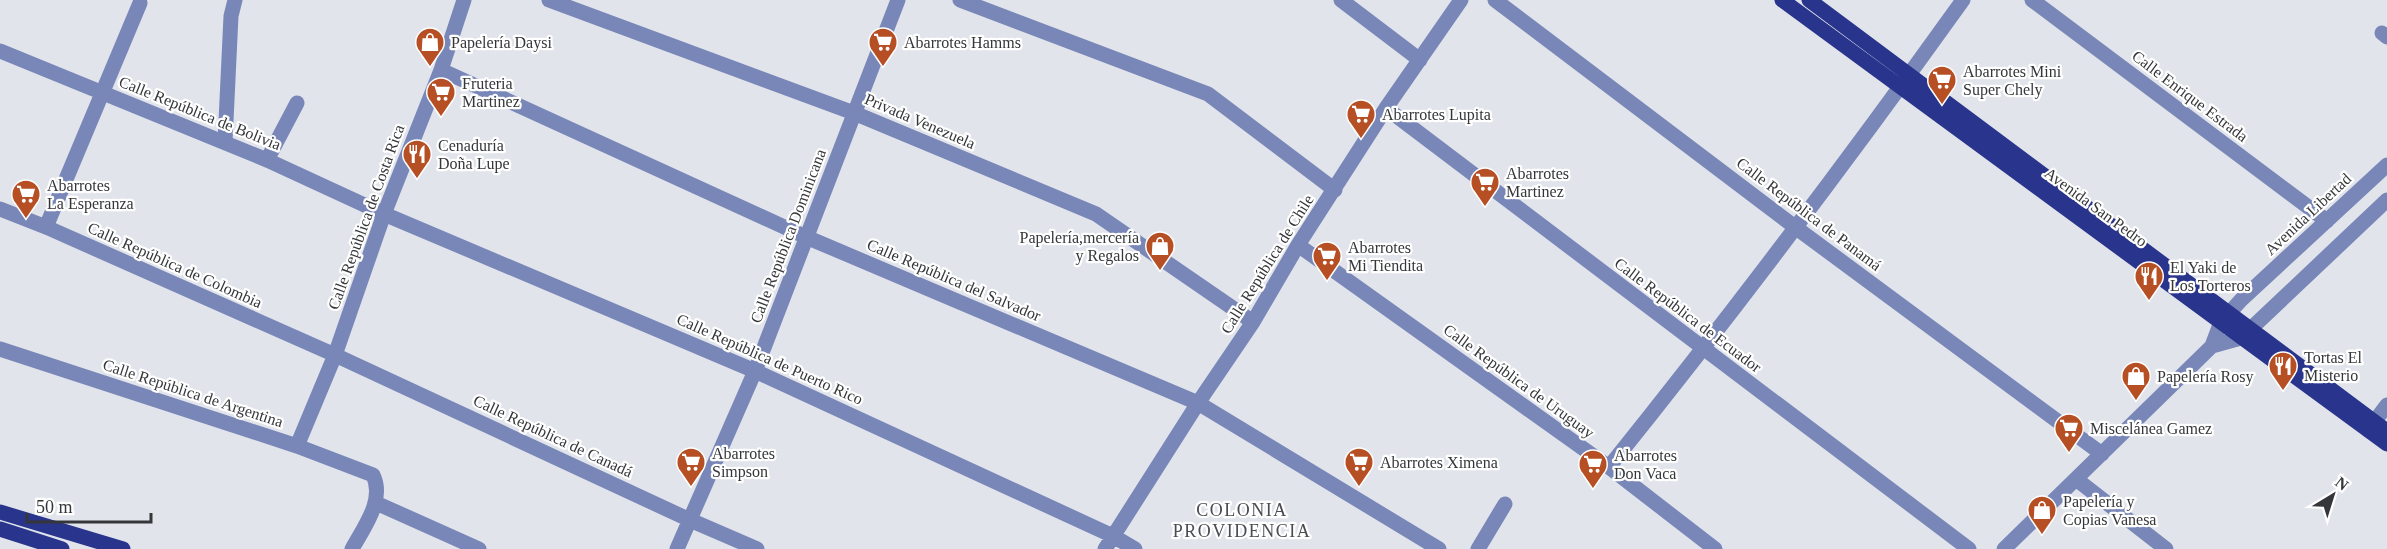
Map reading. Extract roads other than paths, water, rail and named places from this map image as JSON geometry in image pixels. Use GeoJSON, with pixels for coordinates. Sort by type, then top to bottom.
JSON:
{"type":"FeatureCollection","features":[{"type":"Feature","properties":{"kind":"main road","name":"Avenida San Pedro"},"geometry":{"type":"LineString","coordinates":[[1782,0],[1905,80]]}},
{"type":"Feature","properties":{"kind":"main road","name":"Avenida San Pedro"},"geometry":{"type":"LineString","coordinates":[[1809,0],[1905,80],[2246,334],[2377,428],[2387,444]]}},
{"type":"Feature","properties":{"kind":"main road"},"geometry":{"type":"LineString","coordinates":[[0,512],[82,544],[123,549]]}},
{"type":"Feature","properties":{"kind":"main road"},"geometry":{"type":"LineString","coordinates":[[0,529],[62,549]]}},
{"type":"Feature","properties":{"kind":"street"},"geometry":{"type":"LineString","coordinates":[[225,142],[231,15],[235,0]]}},
{"type":"Feature","properties":{"kind":"street","name":"Calle República de Costa Rica"},"geometry":{"type":"LineString","coordinates":[[297,446],[335,354],[384,214],[441,70],[465,0]]}},
{"type":"Feature","properties":{"kind":"street","name":"Privada Venezuela"},"geometry":{"type":"LineString","coordinates":[[549,0],[854,113],[1096,214],[1253,322]]}},
{"type":"Feature","properties":{"kind":"street","name":"Calle República Dominicana"},"geometry":{"type":"LineString","coordinates":[[677,549],[755,371],[898,0]]}},
{"type":"Feature","properties":{"kind":"street"},"geometry":{"type":"LineString","coordinates":[[960,0],[1208,94],[1335,190]]}},
{"type":"Feature","properties":{"kind":"street"},"geometry":{"type":"LineString","coordinates":[[1341,0],[1420,60]]}},
{"type":"Feature","properties":{"kind":"street","name":"Calle República de Chile"},"geometry":{"type":"LineString","coordinates":[[1109,542],[1253,322],[1298,245],[1386,108],[1461,0]]}},
{"type":"Feature","properties":{"kind":"street","name":"Calle República de Panamá"},"geometry":{"type":"LineString","coordinates":[[1496,0],[1795,227],[2102,454]]}},
{"type":"Feature","properties":{"kind":"street"},"geometry":{"type":"LineString","coordinates":[[1609,467],[1703,350],[1963,0]]}},
{"type":"Feature","properties":{"kind":"street","name":"Calle Enrique Estrada"},"geometry":{"type":"LineString","coordinates":[[2032,0],[2327,221]]}},
{"type":"Feature","properties":{"kind":"street"},"geometry":{"type":"LineString","coordinates":[[45,227],[140,3]]}},
{"type":"Feature","properties":{"kind":"street","name":"Calle República de Bolivia"},"geometry":{"type":"LineString","coordinates":[[0,51],[225,142],[384,214]]}},
{"type":"Feature","properties":{"kind":"street","name":"Calle República del Salvador"},"geometry":{"type":"LineString","coordinates":[[441,70],[806,237],[1198,403],[1439,549]]}},
{"type":"Feature","properties":{"kind":"street"},"geometry":{"type":"LineString","coordinates":[[267,160],[297,102]]}},
{"type":"Feature","properties":{"kind":"street","name":"Calle República de Ecuador"},"geometry":{"type":"LineString","coordinates":[[1386,108],[1969,549]]}},
{"type":"Feature","properties":{"kind":"street","name":"Avenida Libertad"},"geometry":{"type":"LineString","coordinates":[[2004,549],[2212,346],[2225,318],[2387,165]]}},
{"type":"Feature","properties":{"kind":"street","name":"Avenida Libertad"},"geometry":{"type":"LineString","coordinates":[[2212,346],[2246,334],[2387,200]]}},
{"type":"Feature","properties":{"kind":"street","name":"Calle República de Colombia"},"geometry":{"type":"LineString","coordinates":[[0,209],[335,354]]}},
{"type":"Feature","properties":{"kind":"street","name":"Calle República de Puerto Rico"},"geometry":{"type":"LineString","coordinates":[[384,214],[755,371],[1109,542],[1135,549]]}},
{"type":"Feature","properties":{"kind":"street","name":"Calle República de Uruguay"},"geometry":{"type":"LineString","coordinates":[[1298,245],[1609,467],[1715,549]]}},
{"type":"Feature","properties":{"kind":"street","name":"Calle República de Argentina"},"geometry":{"type":"LineString","coordinates":[[0,349],[297,446],[373,475],[378,486],[376,503]]}},
{"type":"Feature","properties":{"kind":"street","name":"Calle República de Canadá"},"geometry":{"type":"LineString","coordinates":[[335,354],[757,549]]}},
{"type":"Feature","properties":{"kind":"street"},"geometry":{"type":"LineString","coordinates":[[2377,428],[2387,405]]}},
{"type":"Feature","properties":{"kind":"street"},"geometry":{"type":"LineString","coordinates":[[2076,479],[2166,549]]}},
{"type":"Feature","properties":{"kind":"street"},"geometry":{"type":"LineString","coordinates":[[352,549],[376,503],[479,549]]}},
{"type":"Feature","properties":{"kind":"street"},"geometry":{"type":"LineString","coordinates":[[1478,549],[1505,504]]}},
{"type":"Feature","properties":{"kind":"place","name":"Papelería Daysi"},"geometry":{"type":"Point","coordinates":[430,68]}},
{"type":"Feature","properties":{"kind":"place","name":"Abarrotes Hamms"},"geometry":{"type":"Point","coordinates":[883,68]}},
{"type":"Feature","properties":{"kind":"place","name":"Abarrotes Mini Super Chely"},"geometry":{"type":"Point","coordinates":[1942,106]}},
{"type":"Feature","properties":{"kind":"place","name":"Fruteria Martinez"},"geometry":{"type":"Point","coordinates":[441,118]}},
{"type":"Feature","properties":{"kind":"place","name":"Abarrotes Lupita"},"geometry":{"type":"Point","coordinates":[1361,140]}},
{"type":"Feature","properties":{"kind":"place","name":"Cenaduría Doña Lupe"},"geometry":{"type":"Point","coordinates":[417,180]}},
{"type":"Feature","properties":{"kind":"place","name":"Abarrotes Martinez"},"geometry":{"type":"Point","coordinates":[1485,208]}},
{"type":"Feature","properties":{"kind":"place","name":"Abarrotes La Esperanza"},"geometry":{"type":"Point","coordinates":[26,220]}},
{"type":"Feature","properties":{"kind":"place","name":"Papelería,mercería y Regalos"},"geometry":{"type":"Point","coordinates":[1160,272]}},
{"type":"Feature","properties":{"kind":"place","name":"Abarrotes Mi Tiendita"},"geometry":{"type":"Point","coordinates":[1327,282]}},
{"type":"Feature","properties":{"kind":"place","name":"El Yaki de Los Torteros"},"geometry":{"type":"Point","coordinates":[2149,302]}},
{"type":"Feature","properties":{"kind":"place","name":"Tortas El Misterio"},"geometry":{"type":"Point","coordinates":[2283,392]}},
{"type":"Feature","properties":{"kind":"place","name":"Papelería Rosy"},"geometry":{"type":"Point","coordinates":[2136,402]}},
{"type":"Feature","properties":{"kind":"place","name":"Miscelánea Gamez"},"geometry":{"type":"Point","coordinates":[2069,454]}},
{"type":"Feature","properties":{"kind":"place","name":"Abarrotes Simpson"},"geometry":{"type":"Point","coordinates":[691,488]}},
{"type":"Feature","properties":{"kind":"place","name":"Abarrotes Ximena"},"geometry":{"type":"Point","coordinates":[1359,488]}},
{"type":"Feature","properties":{"kind":"place","name":"Abarrotes Don Vaca"},"geometry":{"type":"Point","coordinates":[1593,490]}},
{"type":"Feature","properties":{"kind":"place","name":"Papelería y Copias Vanesa"},"geometry":{"type":"Point","coordinates":[2042,536]}},
{"type":"Feature","properties":{"kind":"district","name":"COLONIA PROVIDENCIA"},"geometry":{"type":"Point","coordinates":[1242,520]}}]}
